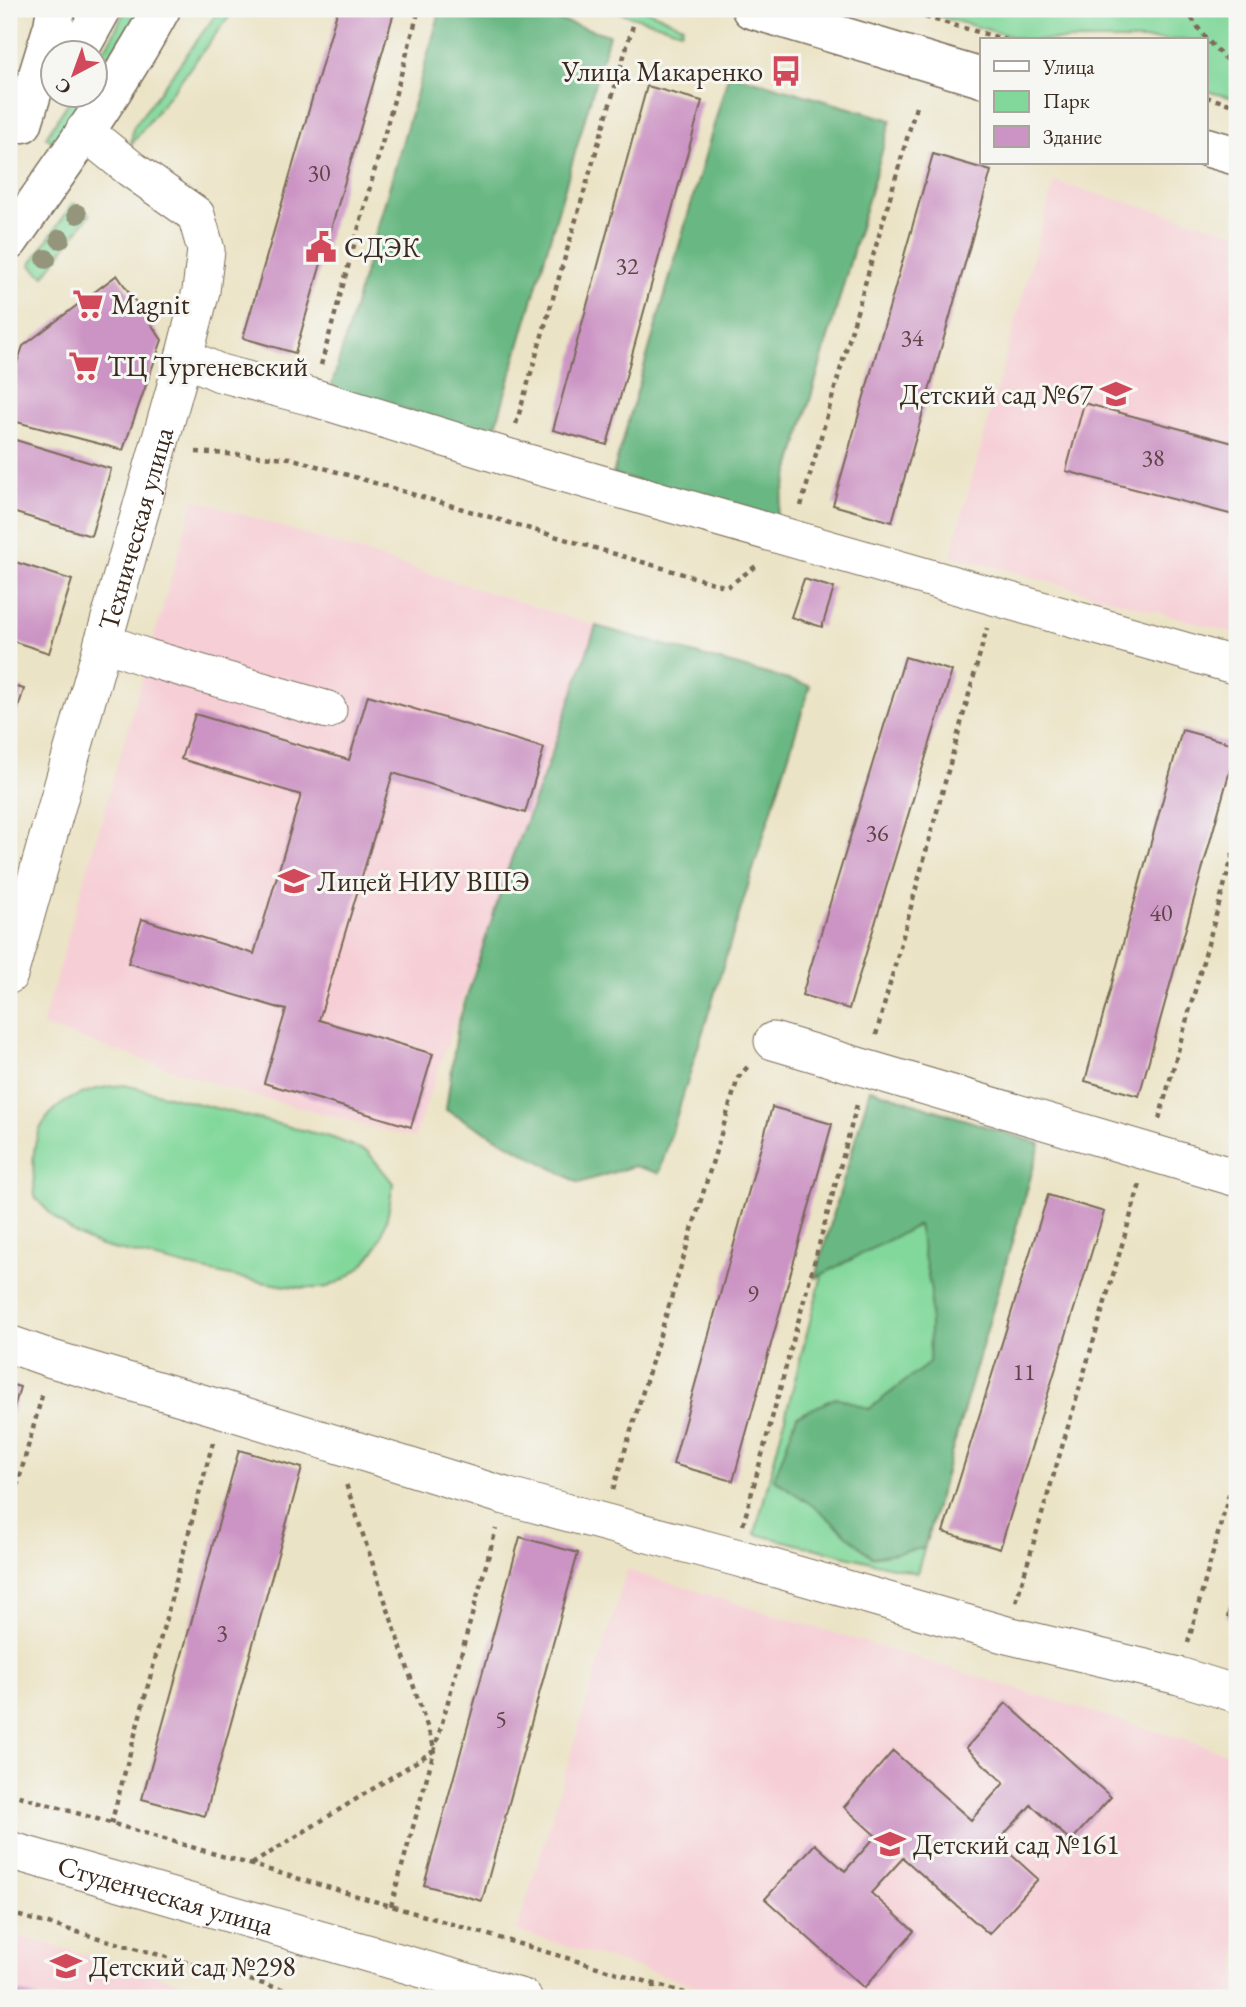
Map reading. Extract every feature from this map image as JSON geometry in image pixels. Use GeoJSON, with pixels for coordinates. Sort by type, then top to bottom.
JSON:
{"type":"FeatureCollection","features":[{"type":"Feature","properties":{"kind":"main road"},"geometry":{"type":"LineString","coordinates":[[16,133],[53,26],[56,9]]}},
{"type":"Feature","properties":{"kind":"main road"},"geometry":{"type":"LineString","coordinates":[[86,38],[102,9]]}},
{"type":"Feature","properties":{"kind":"main road"},"geometry":{"type":"LineString","coordinates":[[9,241],[154,21],[175,9]]}},
{"type":"Feature","properties":{"kind":"main road"},"geometry":{"type":"LineString","coordinates":[[751,9],[980,77]]}},
{"type":"Feature","properties":{"kind":"main road"},"geometry":{"type":"LineString","coordinates":[[16,133],[38,104]]}},
{"type":"Feature","properties":{"kind":"main road"},"geometry":{"type":"LineString","coordinates":[[1208,148],[1237,156]]}},
{"type":"Feature","properties":{"kind":"street","name":"Техническая улица"},"geometry":{"type":"LineString","coordinates":[[9,975],[184,357],[201,291],[206,250],[196,215],[131,169],[84,131]]}},
{"type":"Feature","properties":{"kind":"street"},"geometry":{"type":"LineString","coordinates":[[184,357],[220,373],[312,397],[507,457],[1237,666]]}},
{"type":"Feature","properties":{"kind":"street"},"geometry":{"type":"LineString","coordinates":[[103,642],[148,658],[328,710]]}},
{"type":"Feature","properties":{"kind":"street"},"geometry":{"type":"LineString","coordinates":[[773,1041],[1237,1178]]}},
{"type":"Feature","properties":{"kind":"street"},"geometry":{"type":"LineString","coordinates":[[9,1344],[505,1496],[734,1557],[1007,1635],[1179,1676],[1237,1694]]}},
{"type":"Feature","properties":{"kind":"street","name":"Студенческая улица"},"geometry":{"type":"LineString","coordinates":[[9,1850],[480,1992],[523,1998]]}},
{"type":"Feature","properties":{"kind":"path"},"geometry":{"type":"LineString","coordinates":[[312,397],[419,9]]}},
{"type":"Feature","properties":{"kind":"path"},"geometry":{"type":"LineString","coordinates":[[896,9],[1000,38]]}},
{"type":"Feature","properties":{"kind":"path"},"geometry":{"type":"LineString","coordinates":[[1187,9],[1207,38]]}},
{"type":"Feature","properties":{"kind":"path"},"geometry":{"type":"LineString","coordinates":[[507,457],[635,22]]}},
{"type":"Feature","properties":{"kind":"path"},"geometry":{"type":"LineString","coordinates":[[1208,40],[1237,68]]}},
{"type":"Feature","properties":{"kind":"path"},"geometry":{"type":"LineString","coordinates":[[1208,98],[1237,106]]}},
{"type":"Feature","properties":{"kind":"path"},"geometry":{"type":"LineString","coordinates":[[195,452],[290,458],[727,587],[791,539],[916,107]]}},
{"type":"Feature","properties":{"kind":"path"},"geometry":{"type":"LineString","coordinates":[[1007,1635],[1149,1152],[1237,840]]}},
{"type":"Feature","properties":{"kind":"path"},"geometry":{"type":"LineString","coordinates":[[603,1522],[738,1078],[773,1041]]}},
{"type":"Feature","properties":{"kind":"path"},"geometry":{"type":"LineString","coordinates":[[9,1516],[52,1359]]}},
{"type":"Feature","properties":{"kind":"path"},"geometry":{"type":"LineString","coordinates":[[111,1824],[222,1409]]}},
{"type":"Feature","properties":{"kind":"path"},"geometry":{"type":"LineString","coordinates":[[333,1443],[435,1750]]}},
{"type":"Feature","properties":{"kind":"path"},"geometry":{"type":"LineString","coordinates":[[1179,1676],[1237,1465]]}},
{"type":"Feature","properties":{"kind":"path"},"geometry":{"type":"LineString","coordinates":[[391,1906],[505,1496]]}},
{"type":"Feature","properties":{"kind":"path"},"geometry":{"type":"LineString","coordinates":[[252,1865],[435,1750]]}},
{"type":"Feature","properties":{"kind":"path"},"geometry":{"type":"LineString","coordinates":[[9,1793],[702,1998]]}},
{"type":"Feature","properties":{"kind":"path"},"geometry":{"type":"LineString","coordinates":[[9,1913],[314,1998]]}},
{"type":"Feature","properties":{"kind":"path"},"geometry":{"type":"LineString","coordinates":[[651,1998],[655,1984]]}},
{"type":"Feature","properties":{"kind":"shaded area","name":"Детский сад №67"},"geometry":{"type":"Polygon","coordinates":[[[1054,182],[1237,233],[1237,634],[951,555],[1054,182]]]}},
{"type":"Feature","properties":{"kind":"shaded area","name":"Лицей НИУ ВШЭ"},"geometry":{"type":"Polygon","coordinates":[[[194,499],[596,626],[414,1138],[240,1092],[42,1026],[194,499]]]}},
{"type":"Feature","properties":{"kind":"shaded area","name":"Детский сад №161"},"geometry":{"type":"Polygon","coordinates":[[[627,1570],[1237,1756],[1237,1998],[737,1998],[517,1931],[627,1570]]]}},
{"type":"Feature","properties":{"kind":"shaded area","name":"Детский сад №298"},"geometry":{"type":"Polygon","coordinates":[[[9,1933],[236,1998],[9,1998],[9,1933]]]}},
{"type":"Feature","properties":{"kind":"green space"},"geometry":{"type":"Polygon","coordinates":[[[126,9],[141,9],[108,58],[108,43],[126,9]]]}},
{"type":"Feature","properties":{"kind":"green space"},"geometry":{"type":"Polygon","coordinates":[[[220,9],[235,9],[131,145],[133,128],[220,9]]]}},
{"type":"Feature","properties":{"kind":"green space"},"geometry":{"type":"Polygon","coordinates":[[[441,9],[521,9],[609,35],[493,436],[331,388],[441,9]]]}},
{"type":"Feature","properties":{"kind":"green space"},"geometry":{"type":"Polygon","coordinates":[[[608,9],[644,9],[683,26],[681,31],[608,9]]]}},
{"type":"Feature","properties":{"kind":"green space"},"geometry":{"type":"Polygon","coordinates":[[[912,9],[1237,9],[1237,99],[1208,92],[1208,38],[1018,38],[912,9]]]}},
{"type":"Feature","properties":{"kind":"green space"},"geometry":{"type":"Polygon","coordinates":[[[729,73],[891,120],[775,521],[613,474],[729,73]]]}},
{"type":"Feature","properties":{"kind":"green space"},"geometry":{"type":"Polygon","coordinates":[[[65,108],[77,108],[57,145],[46,137],[65,108]]]}},
{"type":"Feature","properties":{"kind":"green space"},"geometry":{"type":"Polygon","coordinates":[[[73,203],[90,214],[44,276],[30,265],[73,203]]]}},
{"type":"Feature","properties":{"kind":"green space"},"geometry":{"type":"Polygon","coordinates":[[[596,626],[810,686],[659,1173],[634,1166],[579,1183],[446,1110],[458,1024],[512,857],[547,767],[596,626]]]}},
{"type":"Feature","properties":{"kind":"green space"},"geometry":{"type":"Polygon","coordinates":[[[125,1085],[333,1138],[368,1152],[393,1183],[383,1231],[370,1257],[347,1278],[330,1286],[294,1287],[238,1278],[110,1248],[84,1239],[69,1229],[35,1197],[33,1159],[37,1137],[51,1114],[72,1098],[98,1089],[125,1085]]]}},
{"type":"Feature","properties":{"kind":"green space"},"geometry":{"type":"Polygon","coordinates":[[[870,1089],[1040,1144],[917,1573],[755,1534],[870,1089]]]}},
{"type":"Feature","properties":{"kind":"green space"},"geometry":{"type":"Polygon","coordinates":[[[870,1089],[1040,1144],[924,1548],[872,1557],[819,1510],[774,1479],[797,1416],[837,1397],[869,1409],[929,1363],[931,1291],[918,1225],[815,1278],[870,1089]]]}},
{"type":"Feature","properties":{"kind":"building"},"geometry":{"type":"Polygon","coordinates":[[[338,9],[395,9],[295,353],[243,338],[338,9]]]}},
{"type":"Feature","properties":{"kind":"building"},"geometry":{"type":"Polygon","coordinates":[[[647,86],[702,101],[607,445],[553,430],[647,86]]]}},
{"type":"Feature","properties":{"kind":"building"},"geometry":{"type":"Polygon","coordinates":[[[933,154],[991,171],[892,522],[833,505],[933,154]]]}},
{"type":"Feature","properties":{"kind":"building","name":"ТЦ Тургеневский"},"geometry":{"type":"Polygon","coordinates":[[[117,275],[162,340],[123,450],[9,420],[9,386],[23,346],[117,275]]]}},
{"type":"Feature","properties":{"kind":"building"},"geometry":{"type":"Polygon","coordinates":[[[1084,403],[1237,444],[1237,516],[1066,471],[1084,403]]]}},
{"type":"Feature","properties":{"kind":"building"},"geometry":{"type":"Polygon","coordinates":[[[9,438],[111,469],[91,536],[9,511],[9,438]]]}},
{"type":"Feature","properties":{"kind":"building"},"geometry":{"type":"Polygon","coordinates":[[[9,560],[72,580],[49,653],[9,640],[9,560]]]}},
{"type":"Feature","properties":{"kind":"building"},"geometry":{"type":"Polygon","coordinates":[[[804,579],[834,588],[822,627],[791,617],[804,579]]]}},
{"type":"Feature","properties":{"kind":"building"},"geometry":{"type":"Polygon","coordinates":[[[905,657],[952,671],[849,1009],[802,995],[905,657]]]}},
{"type":"Feature","properties":{"kind":"building"},"geometry":{"type":"Polygon","coordinates":[[[9,685],[24,689],[9,737],[9,685]]]}},
{"type":"Feature","properties":{"kind":"building"},"geometry":{"type":"Polygon","coordinates":[[[368,695],[544,748],[525,813],[393,773],[319,1020],[433,1054],[411,1127],[264,1083],[286,1010],[128,963],[142,919],[254,954],[301,795],[181,759],[195,714],[349,760],[368,695]]]}},
{"type":"Feature","properties":{"kind":"building"},"geometry":{"type":"Polygon","coordinates":[[[1182,730],[1237,745],[1139,1096],[1085,1081],[1182,730]]]}},
{"type":"Feature","properties":{"kind":"building"},"geometry":{"type":"Polygon","coordinates":[[[772,1107],[832,1124],[733,1481],[673,1464],[772,1107]]]}},
{"type":"Feature","properties":{"kind":"building"},"geometry":{"type":"Polygon","coordinates":[[[1048,1195],[1104,1212],[1000,1549],[943,1532],[1048,1195]]]}},
{"type":"Feature","properties":{"kind":"building"},"geometry":{"type":"Polygon","coordinates":[[[9,1384],[20,1387],[9,1425],[9,1384]]]}},
{"type":"Feature","properties":{"kind":"building"},"geometry":{"type":"Polygon","coordinates":[[[239,1450],[302,1468],[205,1816],[142,1799],[239,1450]]]}},
{"type":"Feature","properties":{"kind":"building"},"geometry":{"type":"Polygon","coordinates":[[[520,1537],[578,1553],[482,1901],[424,1885],[520,1537]]]}},
{"type":"Feature","properties":{"kind":"building"},"geometry":{"type":"Polygon","coordinates":[[[1237,1582],[1237,1619],[1227,1617],[1237,1582]]]}},
{"type":"Feature","properties":{"kind":"building"},"geometry":{"type":"Polygon","coordinates":[[[1006,1703],[1111,1797],[1071,1841],[1031,1805],[997,1842],[1038,1879],[989,1934],[903,1858],[871,1893],[914,1931],[864,1988],[765,1899],[815,1844],[845,1871],[876,1836],[844,1807],[893,1751],[971,1820],[1004,1783],[966,1748],[1006,1703]]]}},
{"type":"Feature","properties":{"kind":"building"},"geometry":{"type":"Polygon","coordinates":[[[9,1989],[39,1998],[9,1998],[9,1989]]]}},
{"type":"Feature","properties":{"kind":"place","name":"Улица Макаренко"},"geometry":{"type":"Point","coordinates":[786,71]}},
{"type":"Feature","properties":{"kind":"place","name":"СДЭК"},"geometry":{"type":"Point","coordinates":[321,247]}},
{"type":"Feature","properties":{"kind":"place","name":"Magnit"},"geometry":{"type":"Point","coordinates":[88,304]}},
{"type":"Feature","properties":{"kind":"place","name":"ТЦ Тургеневский"},"geometry":{"type":"Point","coordinates":[84,366]}},
{"type":"Feature","properties":{"kind":"place","name":"Детский сад №67"},"geometry":{"type":"Point","coordinates":[1116,394]}},
{"type":"Feature","properties":{"kind":"place","name":"Лицей НИУ ВШЭ"},"geometry":{"type":"Point","coordinates":[294,881]}},
{"type":"Feature","properties":{"kind":"place","name":"Детский сад №161"},"geometry":{"type":"Point","coordinates":[890,1844]}},
{"type":"Feature","properties":{"kind":"place","name":"Детский сад №298"},"geometry":{"type":"Point","coordinates":[66,1966]}}]}
